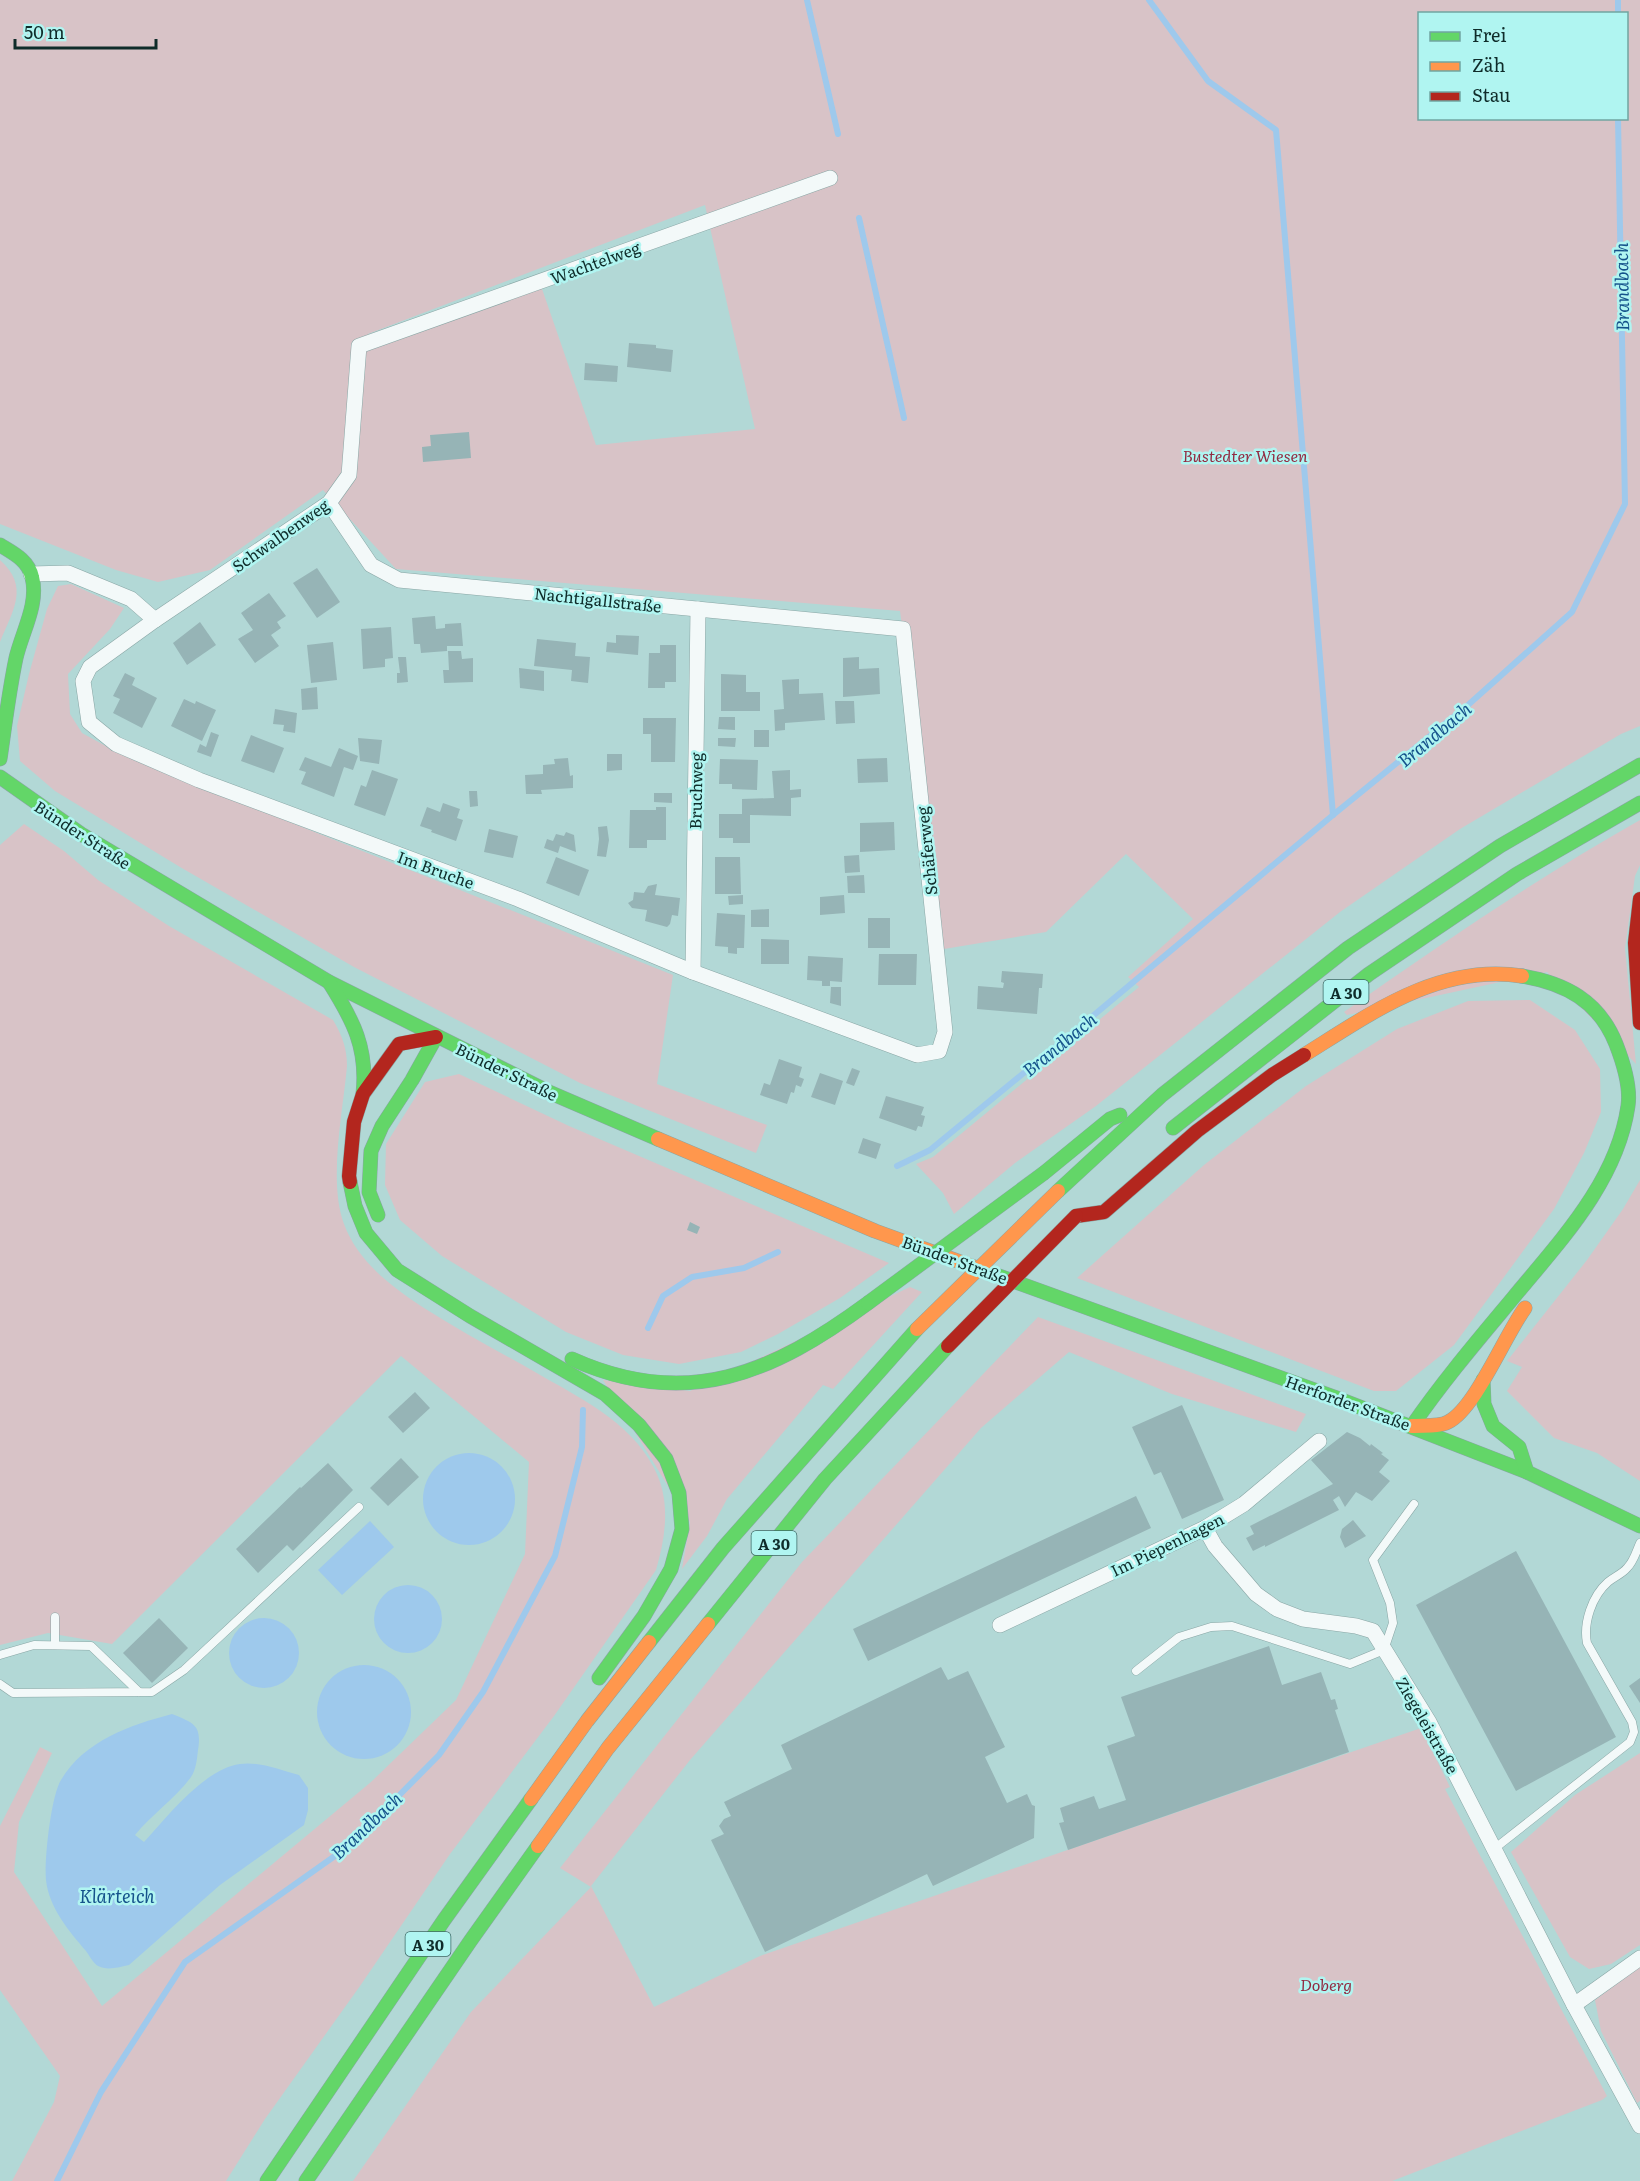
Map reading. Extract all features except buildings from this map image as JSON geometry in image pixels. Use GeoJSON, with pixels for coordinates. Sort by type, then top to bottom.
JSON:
{"type":"FeatureCollection","features":[{"type":"Feature","properties":{"kind":"main road"},"geometry":{"type":"LineString","coordinates":[[0,545],[19,556],[27,564],[34,590],[16,656],[0,759]]}},
{"type":"Feature","properties":{"kind":"main road"},"geometry":{"type":"LineString","coordinates":[[0,680],[16,656]]}},
{"type":"Feature","properties":{"kind":"main road","name":"A 30"},"geometry":{"type":"LineString","coordinates":[[267,2181],[444,1920],[587,1721],[723,1548],[917,1329],[1058,1191],[1162,1095],[1348,948],[1500,846],[1640,765]]}},
{"type":"Feature","properties":{"kind":"main road","name":"Bünder Straße"},"geometry":{"type":"LineString","coordinates":[[0,777],[49,814],[81,834],[329,982],[436,1037],[551,1093],[875,1231],[1049,1294]]}},
{"type":"Feature","properties":{"kind":"main road","name":"A 30"},"geometry":{"type":"LineString","coordinates":[[1159,1140],[1369,974],[1517,874],[1640,803]]}},
{"type":"Feature","properties":{"kind":"main road"},"geometry":{"type":"LineString","coordinates":[[1640,899],[1635,943],[1640,1023]]}},
{"type":"Feature","properties":{"kind":"main road"},"geometry":{"type":"LineString","coordinates":[[1076,1216],[1104,1212],[1197,1131],[1272,1075],[1387,1004],[1436,983],[1471,976],[1502,974],[1540,979],[1569,989],[1591,1007],[1610,1030],[1624,1066],[1629,1103],[1621,1140],[1604,1177],[1572,1227],[1442,1382],[1412,1426]]}},
{"type":"Feature","properties":{"kind":"main road"},"geometry":{"type":"LineString","coordinates":[[329,982],[348,1012],[359,1038],[365,1062],[363,1094],[354,1122],[349,1176],[355,1206],[366,1233],[397,1270],[470,1316],[604,1394],[639,1425],[666,1459],[679,1493],[682,1529],[671,1569],[644,1616],[591,1692],[587,1721]]}},
{"type":"Feature","properties":{"kind":"main road"},"geometry":{"type":"LineString","coordinates":[[363,1094],[399,1044],[436,1037]]}},
{"type":"Feature","properties":{"kind":"main road"},"geometry":{"type":"LineString","coordinates":[[382,1226],[369,1192],[371,1151],[382,1126],[436,1037]]}},
{"type":"Feature","properties":{"kind":"main road"},"geometry":{"type":"LineString","coordinates":[[490,1312],[540,1343],[594,1370],[631,1379],[666,1383],[712,1380],[750,1371],[789,1353],[848,1317],[1044,1173],[1110,1119],[1162,1095]]}},
{"type":"Feature","properties":{"kind":"main road"},"geometry":{"type":"LineString","coordinates":[[1555,1270],[1584,1232],[1618,1179],[1629,1151],[1640,1108]]}},
{"type":"Feature","properties":{"kind":"main road","name":"A 30"},"geometry":{"type":"LineString","coordinates":[[306,2181],[471,1940],[608,1748],[825,1479],[948,1346],[1093,1201]]}},
{"type":"Feature","properties":{"kind":"main road","name":"Herforder Straße"},"geometry":{"type":"LineString","coordinates":[[1049,1294],[1412,1426],[1527,1472],[1640,1526]]}},
{"type":"Feature","properties":{"kind":"main road"},"geometry":{"type":"LineString","coordinates":[[1412,1426],[1447,1423],[1462,1412],[1483,1380],[1512,1326],[1533,1298]]}},
{"type":"Feature","properties":{"kind":"main road"},"geometry":{"type":"LineString","coordinates":[[1483,1380],[1484,1404],[1493,1426],[1519,1447],[1527,1472]]}},
{"type":"Feature","properties":{"kind":"street","name":"Wachtelweg"},"geometry":{"type":"LineString","coordinates":[[359,346],[830,178]]}},
{"type":"Feature","properties":{"kind":"street","name":"Schwalbenweg"},"geometry":{"type":"LineString","coordinates":[[155,620],[329,503],[350,475],[359,346]]}},
{"type":"Feature","properties":{"kind":"street","name":"Nachtigallstraße"},"geometry":{"type":"LineString","coordinates":[[329,503],[371,565],[399,580],[903,629]]}},
{"type":"Feature","properties":{"kind":"street"},"geometry":{"type":"LineString","coordinates":[[31,574],[68,573],[131,599],[155,620]]}},
{"type":"Feature","properties":{"kind":"street","name":"Bruchweg"},"geometry":{"type":"LineString","coordinates":[[693,972],[698,609]]}},
{"type":"Feature","properties":{"kind":"street","name":"Im Bruche"},"geometry":{"type":"LineString","coordinates":[[155,620],[90,667],[83,681],[89,722],[116,744],[220,789],[518,899],[693,972],[917,1054]]}},
{"type":"Feature","properties":{"kind":"street","name":"Schäferweg"},"geometry":{"type":"LineString","coordinates":[[903,629],[945,1032],[939,1051],[917,1054]]}},
{"type":"Feature","properties":{"kind":"street","name":"Im Piepenhagen"},"geometry":{"type":"LineString","coordinates":[[1000,1625],[1205,1528],[1244,1504],[1319,1441]]}},
{"type":"Feature","properties":{"kind":"street","name":"Ziegeleistraße"},"geometry":{"type":"LineString","coordinates":[[1205,1528],[1215,1546],[1256,1594],[1277,1609],[1303,1619],[1356,1626],[1372,1632],[1429,1722],[1574,2005],[1640,2126]]}},
{"type":"Feature","properties":{"kind":"street"},"geometry":{"type":"LineString","coordinates":[[1574,2005],[1640,1958]]}},
{"type":"Feature","properties":{"kind":"lane"},"geometry":{"type":"LineString","coordinates":[[1136,1671],[1179,1637],[1211,1627],[1232,1626],[1350,1664],[1384,1650],[1393,1623],[1390,1603],[1373,1560],[1414,1504]]}},
{"type":"Feature","properties":{"kind":"lane"},"geometry":{"type":"LineString","coordinates":[[0,1684],[13,1693],[152,1692],[184,1670],[359,1507]]}},
{"type":"Feature","properties":{"kind":"lane"},"geometry":{"type":"LineString","coordinates":[[1494,1849],[1630,1742],[1634,1732],[1632,1722],[1587,1643],[1585,1634],[1586,1621],[1592,1606],[1608,1582],[1626,1570],[1633,1561],[1640,1543]]}},
{"type":"Feature","properties":{"kind":"lane"},"geometry":{"type":"LineString","coordinates":[[55,1617],[55,1645]]}},
{"type":"Feature","properties":{"kind":"lane"},"geometry":{"type":"LineString","coordinates":[[0,1654],[34,1645],[91,1646],[139,1692]]}},
{"type":"Feature","properties":{"kind":"green space","name":"Bustedter Wiesen"},"geometry":{"type":"Polygon","coordinates":[[[0,0],[1640,0],[1640,726],[1621,734],[1460,829],[1340,912],[1096,1106],[1015,1163],[954,1214],[943,1193],[916,1164],[933,1157],[1139,987],[1128,977],[1193,919],[1126,854],[1046,932],[944,949],[900,611],[396,569],[323,490],[210,570],[158,582],[116,570],[0,524],[0,0]],[[705,205],[368,334],[372,346],[541,286],[596,445],[755,429],[705,205]]]}},
{"type":"Feature","properties":{"kind":"green space"},"geometry":{"type":"Polygon","coordinates":[[[0,560],[9,570],[17,589],[14,609],[0,642],[0,560]]]}},
{"type":"Feature","properties":{"kind":"green space"},"geometry":{"type":"Polygon","coordinates":[[[71,584],[124,608],[110,629],[68,674],[70,714],[82,733],[122,755],[673,975],[657,1084],[767,1125],[756,1153],[580,1083],[354,967],[180,867],[55,791],[20,761],[17,726],[47,609],[58,586],[71,584]]]}},
{"type":"Feature","properties":{"kind":"green space"},"geometry":{"type":"Polygon","coordinates":[[[1640,820],[1640,865],[1635,876],[1625,948],[1636,1064],[1547,972],[1347,1015],[1344,1012],[1526,889],[1640,820]]]}},
{"type":"Feature","properties":{"kind":"green space"},"geometry":{"type":"Polygon","coordinates":[[[24,824],[64,851],[98,880],[169,926],[333,1020],[343,1042],[347,1066],[338,1146],[339,1207],[350,1238],[358,1250],[388,1282],[424,1308],[585,1401],[617,1424],[644,1451],[659,1480],[665,1505],[664,1531],[656,1570],[554,1716],[450,1854],[265,2119],[226,2181],[12,2181],[54,2102],[60,2076],[0,1990],[0,1826],[40,1747],[52,1753],[19,1822],[14,1872],[102,2006],[371,1782],[456,1700],[525,1554],[529,1462],[401,1356],[112,1644],[48,1633],[0,1645],[0,845],[24,824]]]}},
{"type":"Feature","properties":{"kind":"green space"},"geometry":{"type":"Polygon","coordinates":[[[1530,1000],[1575,1030],[1600,1069],[1601,1112],[1584,1153],[1554,1209],[1454,1345],[1396,1391],[1374,1391],[1077,1278],[1204,1165],[1306,1086],[1397,1029],[1468,1001],[1530,1000]]]}},
{"type":"Feature","properties":{"kind":"green space"},"geometry":{"type":"Polygon","coordinates":[[[459,1074],[569,1126],[889,1263],[840,1298],[778,1334],[741,1352],[679,1364],[623,1355],[566,1332],[442,1256],[400,1220],[385,1185],[386,1144],[425,1082],[459,1074]]]}},
{"type":"Feature","properties":{"kind":"green space"},"geometry":{"type":"Polygon","coordinates":[[[1640,1180],[1640,1481],[1597,1453],[1554,1438],[1507,1391],[1522,1367],[1507,1361],[1587,1260],[1623,1209],[1640,1180]]]}},
{"type":"Feature","properties":{"kind":"green space"},"geometry":{"type":"Polygon","coordinates":[[[910,1287],[922,1292],[833,1389],[823,1385],[727,1499],[707,1536],[682,1569],[690,1522],[603,1380],[690,1391],[910,1287]]]}},
{"type":"Feature","properties":{"kind":"green space","name":"Doberg"},"geometry":{"type":"Polygon","coordinates":[[[1038,1317],[1306,1414],[1296,1432],[1172,1394],[1069,1352],[981,1428],[690,1760],[591,1886],[654,2007],[760,1956],[1421,1728],[1450,1787],[1445,1789],[1607,2096],[1602,2100],[1392,2181],[353,2181],[471,2012],[591,1887],[560,1868],[802,1562],[1038,1317]]]}},
{"type":"Feature","properties":{"kind":"green space"},"geometry":{"type":"Polygon","coordinates":[[[1640,1753],[1640,1945],[1611,1964],[1589,1969],[1570,1957],[1511,1852],[1575,1795],[1640,1753]]]}},
{"type":"Feature","properties":{"kind":"green space"},"geometry":{"type":"Polygon","coordinates":[[[1640,1966],[1640,2101],[1637,2103],[1601,2031],[1595,2000],[1640,1966]]]}},
{"type":"Feature","properties":{"kind":"water"},"geometry":{"type":"Polygon","coordinates":[[[469,1453],[487,1456],[502,1466],[512,1481],[515,1499],[512,1517],[502,1532],[487,1542],[469,1545],[451,1542],[436,1532],[426,1517],[423,1499],[426,1481],[436,1466],[451,1456],[469,1453]]]}},
{"type":"Feature","properties":{"kind":"water"},"geometry":{"type":"Polygon","coordinates":[[[370,1521],[394,1547],[342,1595],[318,1570],[370,1521]]]}},
{"type":"Feature","properties":{"kind":"water"},"geometry":{"type":"Polygon","coordinates":[[[408,1585],[421,1588],[432,1595],[439,1606],[442,1619],[439,1632],[432,1643],[421,1650],[408,1653],[395,1650],[384,1643],[377,1632],[374,1619],[377,1606],[384,1595],[395,1588],[408,1585]]]}},
{"type":"Feature","properties":{"kind":"water"},"geometry":{"type":"Polygon","coordinates":[[[264,1618],[277,1621],[289,1628],[296,1640],[299,1653],[296,1666],[289,1678],[277,1685],[264,1688],[251,1685],[239,1678],[232,1666],[229,1653],[232,1640],[239,1628],[251,1621],[264,1618]]]}},
{"type":"Feature","properties":{"kind":"water"},"geometry":{"type":"Polygon","coordinates":[[[364,1665],[382,1668],[397,1679],[408,1694],[411,1712],[408,1730],[397,1745],[382,1756],[364,1759],[346,1756],[331,1745],[320,1730],[317,1712],[320,1694],[331,1679],[346,1668],[364,1665]]]}},
{"type":"Feature","properties":{"kind":"water","name":"Klärteich"},"geometry":{"type":"Polygon","coordinates":[[[172,1714],[195,1726],[199,1735],[197,1761],[193,1774],[185,1784],[135,1835],[144,1842],[175,1807],[200,1784],[227,1768],[240,1764],[270,1766],[299,1775],[308,1788],[308,1810],[304,1825],[220,1885],[129,1965],[105,1968],[94,1963],[67,1927],[55,1909],[48,1890],[46,1859],[57,1788],[71,1766],[95,1745],[124,1729],[172,1714]]]}},
{"type":"Feature","properties":{"kind":"waterway"},"geometry":{"type":"LineString","coordinates":[[807,0],[838,134]]}},
{"type":"Feature","properties":{"kind":"waterway"},"geometry":{"type":"LineString","coordinates":[[1149,0],[1208,81],[1276,130],[1333,815]]}},
{"type":"Feature","properties":{"kind":"waterway","name":"Brandbach"},"geometry":{"type":"LineString","coordinates":[[1618,0],[1618,12]]}},
{"type":"Feature","properties":{"kind":"waterway","name":"Brandbach"},"geometry":{"type":"LineString","coordinates":[[897,1166],[930,1150],[1468,705],[1572,612],[1625,504],[1618,120]]}},
{"type":"Feature","properties":{"kind":"waterway"},"geometry":{"type":"LineString","coordinates":[[859,218],[904,418]]}},
{"type":"Feature","properties":{"kind":"waterway","name":"Brandbach"},"geometry":{"type":"LineString","coordinates":[[648,1328],[663,1296],[692,1277],[744,1268],[778,1252]]}},
{"type":"Feature","properties":{"kind":"waterway","name":"Brandbach"},"geometry":{"type":"LineString","coordinates":[[57,2181],[101,2092],[185,1962],[349,1846],[439,1755],[483,1692],[555,1556],[582,1447],[583,1410]]}},
{"type":"Feature","properties":{"kind":"traffic: fast"},"geometry":{"type":"LineString","coordinates":[[0,545],[27,566],[34,587],[32,608],[14,670],[0,759]]}},
{"type":"Feature","properties":{"kind":"traffic: fast"},"geometry":{"type":"LineString","coordinates":[[1058,1191],[1162,1095],[1348,948],[1500,846],[1640,765]]}},
{"type":"Feature","properties":{"kind":"traffic: fast"},"geometry":{"type":"LineString","coordinates":[[0,777],[81,834],[329,982],[551,1093],[658,1139]]}},
{"type":"Feature","properties":{"kind":"traffic: fast"},"geometry":{"type":"LineString","coordinates":[[1173,1128],[1369,974],[1517,874],[1640,803]]}},
{"type":"Feature","properties":{"kind":"traffic: fast"},"geometry":{"type":"LineString","coordinates":[[1412,1426],[1448,1377],[1584,1209],[1612,1160],[1622,1134],[1628,1106],[1628,1090],[1626,1074],[1609,1029],[1600,1016],[1579,996],[1538,979],[1522,976]]}},
{"type":"Feature","properties":{"kind":"traffic: fast"},"geometry":{"type":"LineString","coordinates":[[329,982],[352,1022],[361,1048],[363,1094]]}},
{"type":"Feature","properties":{"kind":"traffic: fast"},"geometry":{"type":"LineString","coordinates":[[378,1215],[369,1192],[371,1151],[382,1126],[436,1037]]}},
{"type":"Feature","properties":{"kind":"traffic: fast"},"geometry":{"type":"LineString","coordinates":[[1044,1173],[1110,1119],[1120,1115]]}},
{"type":"Feature","properties":{"kind":"traffic: fast"},"geometry":{"type":"LineString","coordinates":[[868,1303],[1044,1173]]}},
{"type":"Feature","properties":{"kind":"traffic: fast"},"geometry":{"type":"LineString","coordinates":[[350,1182],[355,1206],[366,1233],[397,1270],[470,1316],[605,1394],[639,1425],[666,1459],[679,1493],[682,1529],[671,1569],[644,1616],[599,1678]]}},
{"type":"Feature","properties":{"kind":"traffic: fast"},"geometry":{"type":"LineString","coordinates":[[988,1272],[1334,1397],[1527,1472],[1640,1526]]}},
{"type":"Feature","properties":{"kind":"traffic: fast"},"geometry":{"type":"LineString","coordinates":[[572,1359],[614,1374],[653,1382],[691,1383],[727,1377],[763,1365],[798,1349],[868,1303]]}},
{"type":"Feature","properties":{"kind":"traffic: fast"},"geometry":{"type":"LineString","coordinates":[[649,1642],[723,1548],[917,1329]]}},
{"type":"Feature","properties":{"kind":"traffic: fast"},"geometry":{"type":"LineString","coordinates":[[708,1624],[825,1479],[948,1346]]}},
{"type":"Feature","properties":{"kind":"traffic: fast"},"geometry":{"type":"LineString","coordinates":[[1483,1380],[1484,1404],[1493,1426],[1519,1447],[1527,1472]]}},
{"type":"Feature","properties":{"kind":"traffic: fast"},"geometry":{"type":"LineString","coordinates":[[267,2181],[444,1920],[531,1799]]}},
{"type":"Feature","properties":{"kind":"traffic: fast"},"geometry":{"type":"LineString","coordinates":[[306,2181],[538,1846]]}},
{"type":"Feature","properties":{"kind":"traffic: slow"},"geometry":{"type":"LineString","coordinates":[[1304,1055],[1380,1009],[1434,984],[1462,977],[1492,974],[1522,976]]}},
{"type":"Feature","properties":{"kind":"traffic: slow"},"geometry":{"type":"LineString","coordinates":[[658,1139],[875,1231],[988,1272]]}},
{"type":"Feature","properties":{"kind":"traffic: slow"},"geometry":{"type":"LineString","coordinates":[[917,1329],[1058,1191]]}},
{"type":"Feature","properties":{"kind":"traffic: slow"},"geometry":{"type":"LineString","coordinates":[[1412,1426],[1444,1424],[1458,1414],[1479,1387],[1525,1308]]}},
{"type":"Feature","properties":{"kind":"traffic: slow"},"geometry":{"type":"LineString","coordinates":[[538,1846],[608,1748],[708,1624]]}},
{"type":"Feature","properties":{"kind":"traffic: slow"},"geometry":{"type":"LineString","coordinates":[[531,1799],[587,1721],[649,1642]]}},
{"type":"Feature","properties":{"kind":"traffic: jam"},"geometry":{"type":"LineString","coordinates":[[1640,899],[1635,943],[1640,1023]]}},
{"type":"Feature","properties":{"kind":"traffic: jam"},"geometry":{"type":"LineString","coordinates":[[350,1182],[354,1122],[363,1094],[399,1044],[436,1037]]}},
{"type":"Feature","properties":{"kind":"traffic: jam"},"geometry":{"type":"LineString","coordinates":[[1076,1216],[1104,1212],[1197,1131],[1272,1075],[1304,1055]]}},
{"type":"Feature","properties":{"kind":"traffic: jam"},"geometry":{"type":"LineString","coordinates":[[948,1346],[1076,1216]]}}]}
